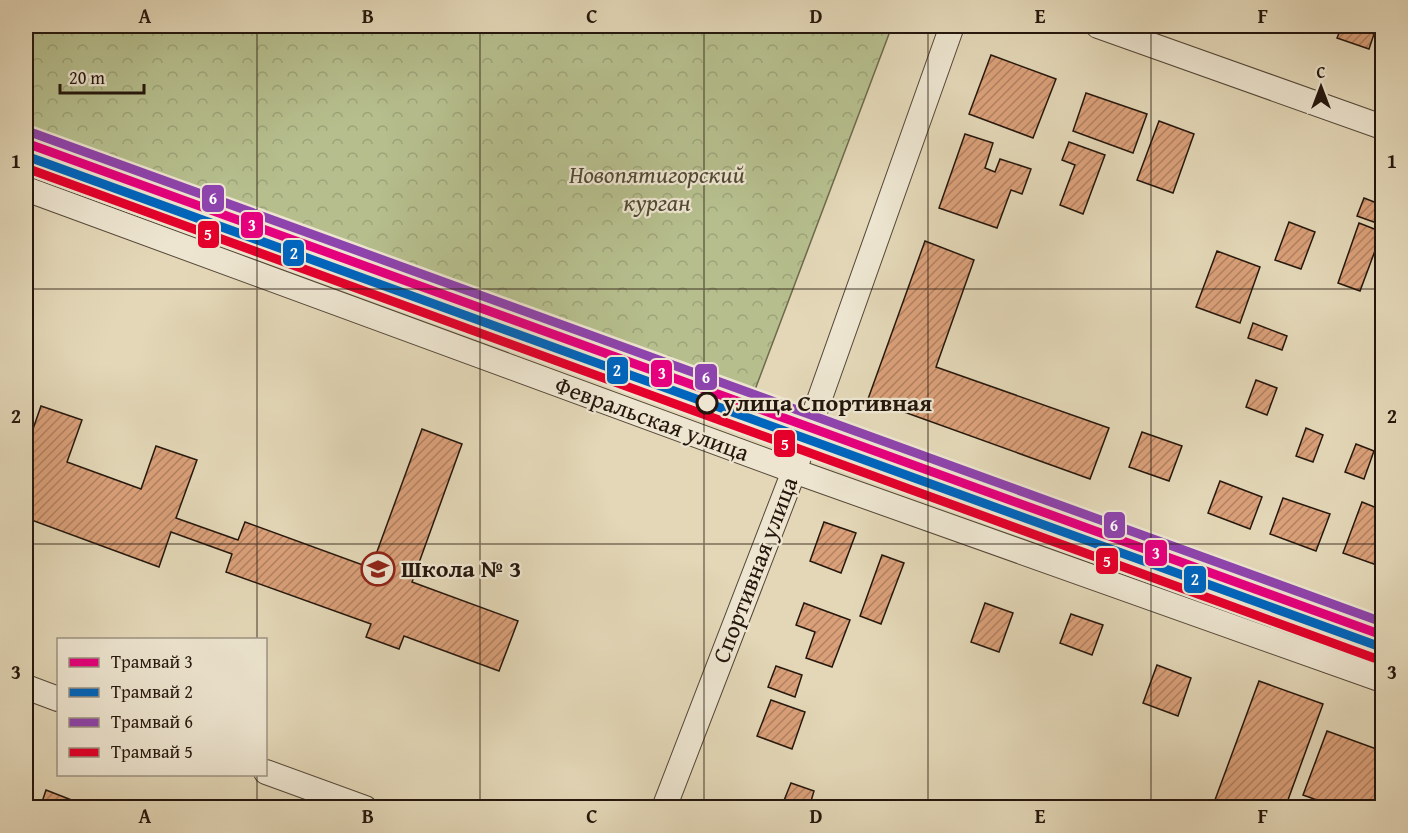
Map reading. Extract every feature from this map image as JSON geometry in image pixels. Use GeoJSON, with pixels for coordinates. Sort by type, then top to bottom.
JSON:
{"type":"FeatureCollection","features":[{"type":"Feature","properties":{"kind":"street","name":"Спортивная улица"},"geometry":{"type":"LineString","coordinates":[[664,807],[794,471],[952,26]]}},
{"type":"Feature","properties":{"kind":"street"},"geometry":{"type":"LineString","coordinates":[[1098,26],[1383,126]]}},
{"type":"Feature","properties":{"kind":"street","name":"Февральская улица"},"geometry":{"type":"LineString","coordinates":[[26,189],[794,471],[1383,680]]}},
{"type":"Feature","properties":{"kind":"street"},"geometry":{"type":"LineString","coordinates":[[26,687],[57,699]]}},
{"type":"Feature","properties":{"kind":"street"},"geometry":{"type":"LineString","coordinates":[[267,772],[365,807]]}},
{"type":"Feature","properties":{"kind":"green space","name":"Новопятигорский курган"},"geometry":{"type":"Polygon","coordinates":[[[26,26],[892,26],[753,395],[26,136],[26,26]]]}},
{"type":"Feature","properties":{"kind":"building"},"geometry":{"type":"Polygon","coordinates":[[[1342,26],[1351,26],[1374,34],[1369,49],[1337,38],[1342,26]]]}},
{"type":"Feature","properties":{"kind":"building"},"geometry":{"type":"Polygon","coordinates":[[[991,55],[1056,79],[1033,138],[969,114],[991,55]]]}},
{"type":"Feature","properties":{"kind":"building"},"geometry":{"type":"Polygon","coordinates":[[[1086,93],[1147,114],[1133,153],[1073,131],[1086,93]]]}},
{"type":"Feature","properties":{"kind":"building"},"geometry":{"type":"Polygon","coordinates":[[[1159,121],[1194,134],[1173,193],[1137,180],[1159,121]]]}},
{"type":"Feature","properties":{"kind":"building"},"geometry":{"type":"Polygon","coordinates":[[[965,134],[993,143],[985,168],[995,172],[1000,159],[1031,169],[1022,194],[1011,190],[997,228],[939,208],[965,134]]]}},
{"type":"Feature","properties":{"kind":"building"},"geometry":{"type":"Polygon","coordinates":[[[1069,142],[1105,155],[1083,214],[1060,205],[1075,165],[1062,160],[1069,142]]]}},
{"type":"Feature","properties":{"kind":"building"},"geometry":{"type":"Polygon","coordinates":[[[1364,198],[1382,205],[1382,225],[1357,216],[1364,198]]]}},
{"type":"Feature","properties":{"kind":"building"},"geometry":{"type":"Polygon","coordinates":[[[1289,222],[1315,232],[1301,269],[1275,260],[1289,222]]]}},
{"type":"Feature","properties":{"kind":"building"},"geometry":{"type":"Polygon","coordinates":[[[1359,223],[1382,232],[1360,291],[1338,283],[1359,223]]]}},
{"type":"Feature","properties":{"kind":"building"},"geometry":{"type":"Polygon","coordinates":[[[925,241],[974,260],[936,367],[1109,428],[1090,479],[868,399],[925,241]]]}},
{"type":"Feature","properties":{"kind":"building"},"geometry":{"type":"Polygon","coordinates":[[[1217,251],[1260,267],[1240,323],[1196,307],[1217,251]]]}},
{"type":"Feature","properties":{"kind":"building"},"geometry":{"type":"Polygon","coordinates":[[[1253,323],[1287,336],[1282,350],[1248,338],[1253,323]]]}},
{"type":"Feature","properties":{"kind":"building"},"geometry":{"type":"Polygon","coordinates":[[[1256,380],[1277,388],[1267,415],[1246,407],[1256,380]]]}},
{"type":"Feature","properties":{"kind":"building"},"geometry":{"type":"Polygon","coordinates":[[[41,406],[82,420],[67,462],[141,489],[156,446],[197,460],[176,518],[238,540],[245,522],[371,568],[422,429],[462,444],[412,582],[518,621],[499,671],[404,636],[399,649],[366,637],[371,624],[226,572],[232,554],[171,532],[159,567],[26,518],[26,449],[41,406]]]}},
{"type":"Feature","properties":{"kind":"building"},"geometry":{"type":"Polygon","coordinates":[[[1306,428],[1323,435],[1313,462],[1296,456],[1306,428]]]}},
{"type":"Feature","properties":{"kind":"building"},"geometry":{"type":"Polygon","coordinates":[[[1142,432],[1182,446],[1169,481],[1129,467],[1142,432]]]}},
{"type":"Feature","properties":{"kind":"building"},"geometry":{"type":"Polygon","coordinates":[[[1356,444],[1374,451],[1364,479],[1345,472],[1356,444]]]}},
{"type":"Feature","properties":{"kind":"building"},"geometry":{"type":"Polygon","coordinates":[[[1220,481],[1262,497],[1250,529],[1208,513],[1220,481]]]}},
{"type":"Feature","properties":{"kind":"building"},"geometry":{"type":"Polygon","coordinates":[[[1283,498],[1330,514],[1316,551],[1270,534],[1283,498]]]}},
{"type":"Feature","properties":{"kind":"building"},"geometry":{"type":"Polygon","coordinates":[[[1362,502],[1382,510],[1382,567],[1343,553],[1362,502]]]}},
{"type":"Feature","properties":{"kind":"building"},"geometry":{"type":"Polygon","coordinates":[[[824,522],[856,533],[841,573],[810,561],[824,522]]]}},
{"type":"Feature","properties":{"kind":"building"},"geometry":{"type":"Polygon","coordinates":[[[882,555],[904,563],[881,624],[860,616],[882,555]]]}},
{"type":"Feature","properties":{"kind":"building"},"geometry":{"type":"Polygon","coordinates":[[[804,603],[850,620],[832,667],[806,658],[815,632],[796,625],[804,603]]]}},
{"type":"Feature","properties":{"kind":"building"},"geometry":{"type":"Polygon","coordinates":[[[985,603],[1013,613],[999,652],[971,642],[985,603]]]}},
{"type":"Feature","properties":{"kind":"building"},"geometry":{"type":"Polygon","coordinates":[[[1071,614],[1103,625],[1092,655],[1060,643],[1071,614]]]}},
{"type":"Feature","properties":{"kind":"building"},"geometry":{"type":"Polygon","coordinates":[[[1157,665],[1191,678],[1178,716],[1143,703],[1157,665]]]}},
{"type":"Feature","properties":{"kind":"building"},"geometry":{"type":"Polygon","coordinates":[[[776,666],[802,675],[795,697],[768,687],[776,666]]]}},
{"type":"Feature","properties":{"kind":"building"},"geometry":{"type":"Polygon","coordinates":[[[1259,681],[1323,704],[1285,808],[1212,808],[1259,681]]]}},
{"type":"Feature","properties":{"kind":"building"},"geometry":{"type":"Polygon","coordinates":[[[771,700],[805,712],[792,749],[757,736],[771,700]]]}},
{"type":"Feature","properties":{"kind":"building"},"geometry":{"type":"Polygon","coordinates":[[[1327,731],[1382,751],[1382,808],[1339,808],[1303,795],[1327,731]]]}},
{"type":"Feature","properties":{"kind":"building"},"geometry":{"type":"Polygon","coordinates":[[[791,783],[814,791],[809,808],[781,808],[791,783]]]}},
{"type":"Feature","properties":{"kind":"building"},"geometry":{"type":"Polygon","coordinates":[[[46,790],[92,808],[40,808],[46,790]]]}},
{"type":"Feature","properties":{"kind":"tram line","name":"6"},"geometry":{"type":"LineString","coordinates":[[30,132],[1382,622]]}},
{"type":"Feature","properties":{"kind":"tram line","name":"3"},"geometry":{"type":"LineString","coordinates":[[26,143],[1382,635]]}},
{"type":"Feature","properties":{"kind":"tram line","name":"2"},"geometry":{"type":"LineString","coordinates":[[26,156],[1378,646]]}},
{"type":"Feature","properties":{"kind":"tram line","name":"5"},"geometry":{"type":"LineString","coordinates":[[26,168],[1374,658]]}},
{"type":"Feature","properties":{"kind":"place","name":"улица Спортивная"},"geometry":{"type":"Point","coordinates":[707,403]}},
{"type":"Feature","properties":{"kind":"place","name":"Школа № 3"},"geometry":{"type":"Point","coordinates":[378,569]}}]}
